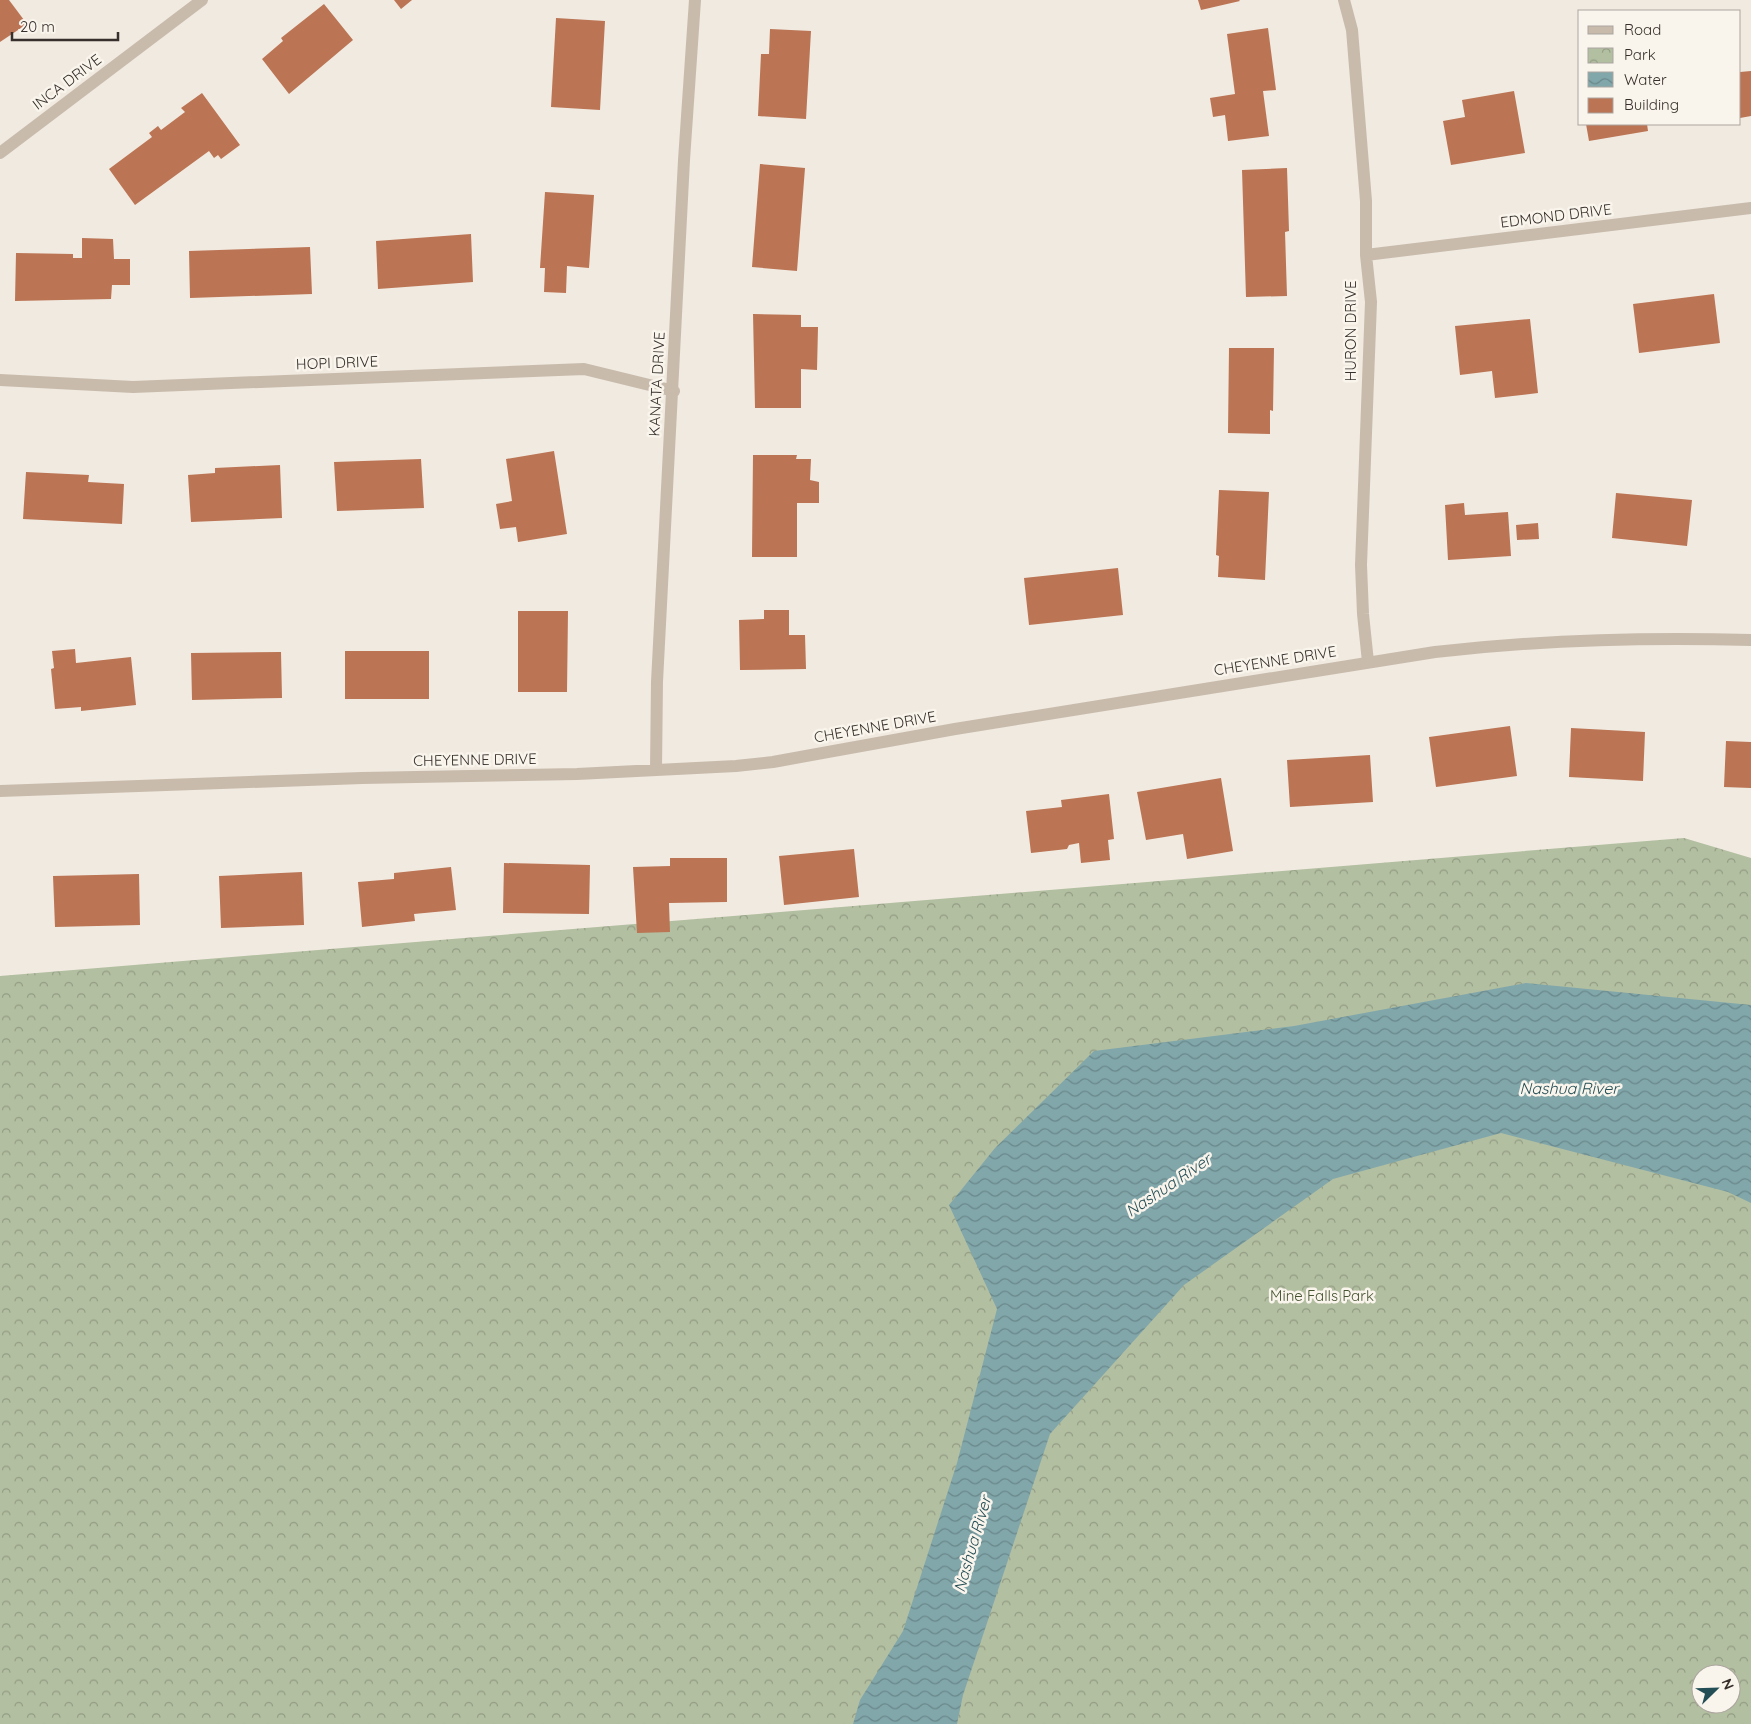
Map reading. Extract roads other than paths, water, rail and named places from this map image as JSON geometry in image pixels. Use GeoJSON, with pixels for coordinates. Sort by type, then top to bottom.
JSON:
{"type":"FeatureCollection","features":[{"type":"Feature","properties":{"kind":"street","name":"INCA DRIVE"},"geometry":{"type":"LineString","coordinates":[[0,153],[202,0]]}},
{"type":"Feature","properties":{"kind":"street","name":"KANATA DRIVE"},"geometry":{"type":"LineString","coordinates":[[656,770],[657,682],[674,391],[684,160],[695,0]]}},
{"type":"Feature","properties":{"kind":"street","name":"HURON DRIVE"},"geometry":{"type":"LineString","coordinates":[[1344,0],[1352,30],[1366,201],[1366,256],[1371,302],[1361,566],[1362,614],[1368,662]]}},
{"type":"Feature","properties":{"kind":"street","name":"EDMOND DRIVE"},"geometry":{"type":"LineString","coordinates":[[1366,256],[1751,208]]}},
{"type":"Feature","properties":{"kind":"street","name":"HOPI DRIVE"},"geometry":{"type":"LineString","coordinates":[[0,380],[133,387],[584,369],[674,391]]}},
{"type":"Feature","properties":{"kind":"street","name":"CHEYENNE DRIVE"},"geometry":{"type":"LineString","coordinates":[[0,791],[362,778],[577,774],[772,762],[1368,662],[1489,646],[1536,642],[1636,639],[1751,640]]}},
{"type":"Feature","properties":{"kind":"water","name":"Nashua River"},"geometry":{"type":"Polygon","coordinates":[[[1526,983],[1751,1005],[1751,1203],[1728,1192],[1501,1133],[1333,1179],[1184,1285],[1050,1434],[963,1695],[957,1724],[853,1724],[860,1700],[903,1631],[957,1463],[997,1309],[949,1205],[995,1148],[1094,1051],[1294,1026],[1526,983]]]}},
{"type":"Feature","properties":{"kind":"park label","name":"Mine Falls Park"},"geometry":{"type":"Point","coordinates":[1322,1296]}}]}
